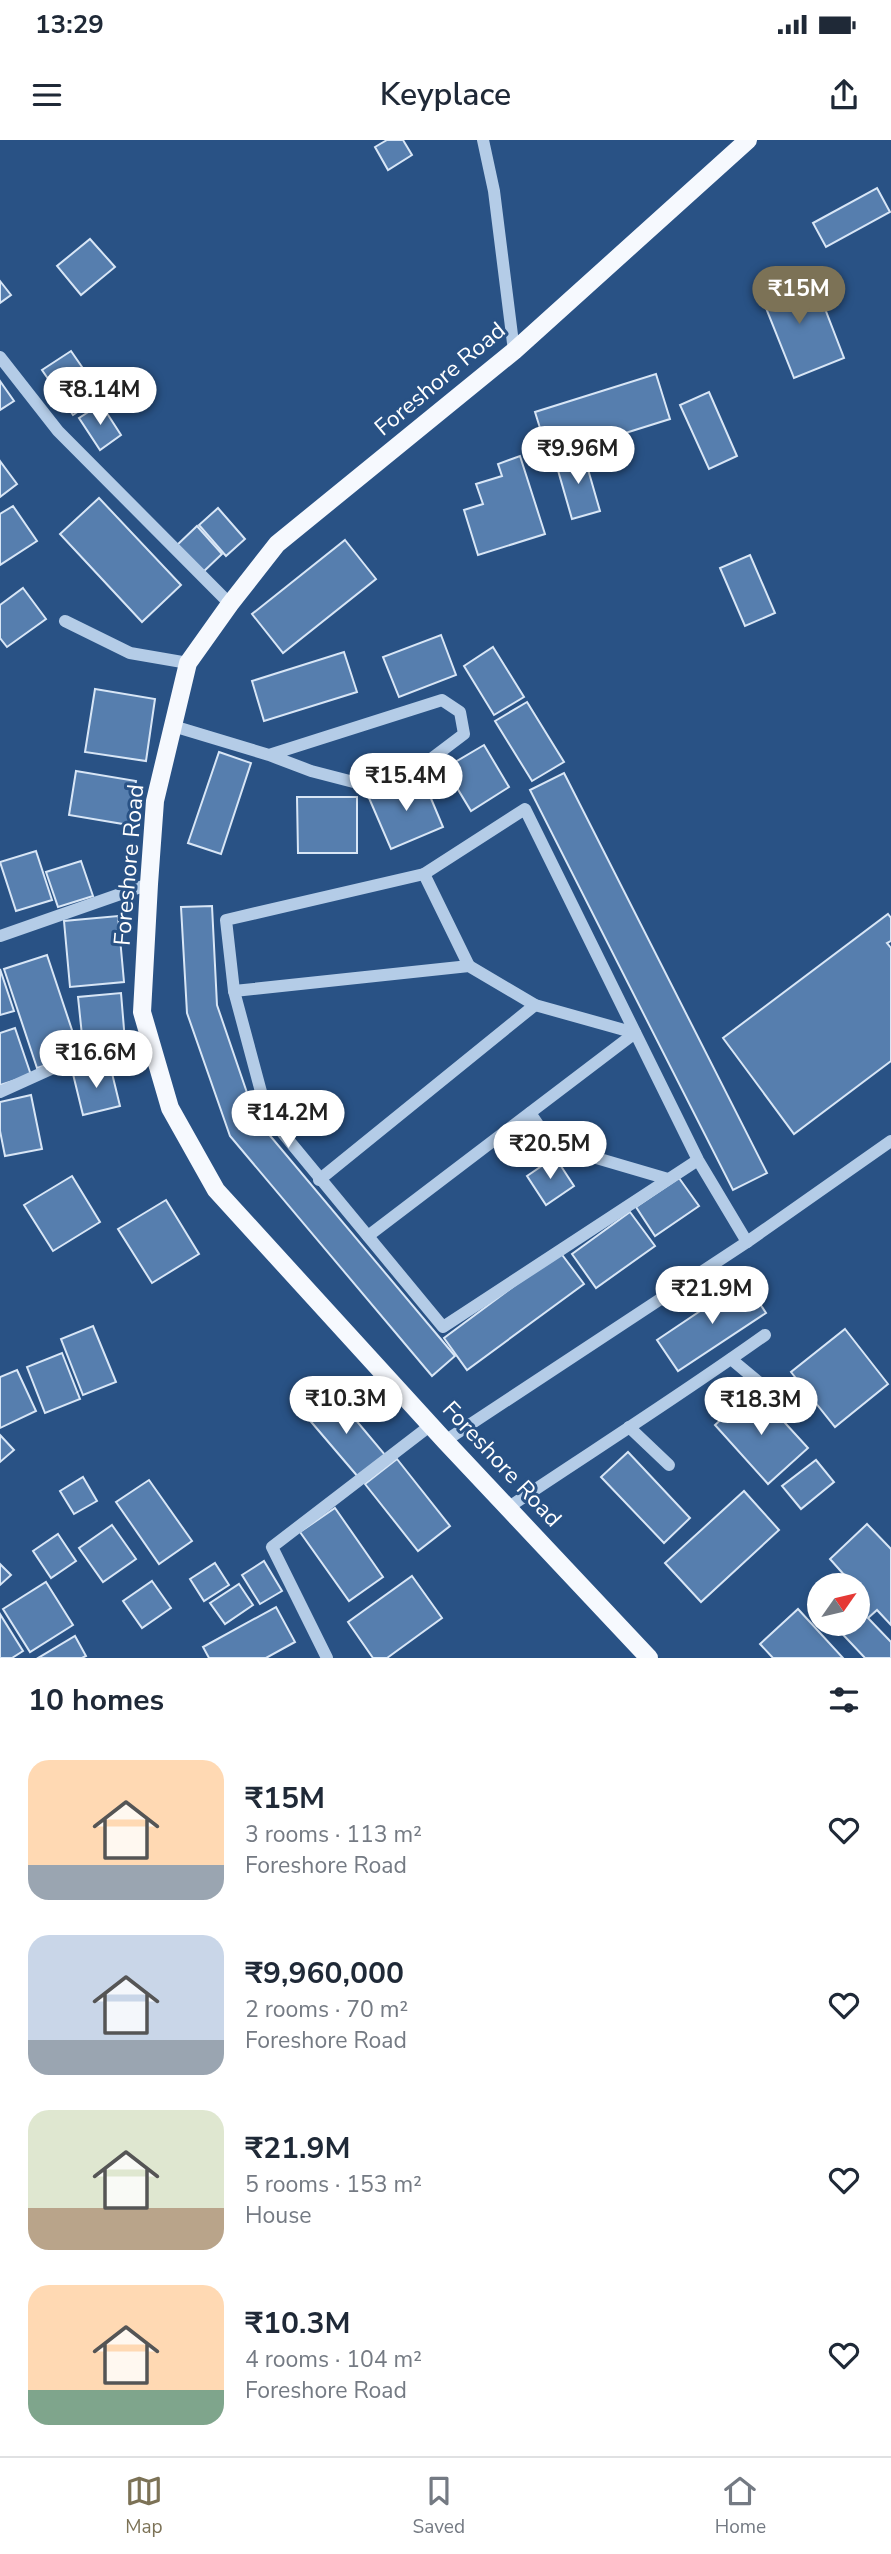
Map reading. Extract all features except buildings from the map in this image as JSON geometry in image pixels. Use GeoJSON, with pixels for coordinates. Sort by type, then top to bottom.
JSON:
{"type":"FeatureCollection","features":[{"type":"Feature","properties":{"kind":"main road","name":"Foreshore Road"},"geometry":{"type":"LineString","coordinates":[[649,1658],[445,1441],[216,1190],[170,1108],[142,1012],[149,884],[155,801],[188,663],[277,544],[514,351],[748,140]]}},
{"type":"Feature","properties":{"kind":"street"},"geometry":{"type":"LineString","coordinates":[[483,140],[494,191],[514,351]]}},
{"type":"Feature","properties":{"kind":"street"},"geometry":{"type":"LineString","coordinates":[[0,357],[58,431],[230,604]]}},
{"type":"Feature","properties":{"kind":"street"},"geometry":{"type":"LineString","coordinates":[[65,621],[130,653],[188,663]]}},
{"type":"Feature","properties":{"kind":"street"},"geometry":{"type":"LineString","coordinates":[[173,726],[312,771],[369,786],[423,765],[464,734],[460,712],[442,700],[269,755]]}},
{"type":"Feature","properties":{"kind":"street"},"geometry":{"type":"LineString","coordinates":[[698,1160],[443,1327],[267,1114],[234,991],[226,920],[424,874],[524,809],[698,1160],[747,1242]]}},
{"type":"Feature","properties":{"kind":"street"},"geometry":{"type":"LineString","coordinates":[[424,874],[469,966],[535,1005],[635,1033]]}},
{"type":"Feature","properties":{"kind":"street"},"geometry":{"type":"LineString","coordinates":[[0,936],[149,884]]}},
{"type":"Feature","properties":{"kind":"street"},"geometry":{"type":"LineString","coordinates":[[234,991],[469,966]]}},
{"type":"Feature","properties":{"kind":"street"},"geometry":{"type":"LineString","coordinates":[[319,1180],[535,1005]]}},
{"type":"Feature","properties":{"kind":"street"},"geometry":{"type":"LineString","coordinates":[[368,1236],[635,1033]]}},
{"type":"Feature","properties":{"kind":"street"},"geometry":{"type":"LineString","coordinates":[[0,1092],[83,1054],[152,1045]]}},
{"type":"Feature","properties":{"kind":"street"},"geometry":{"type":"LineString","coordinates":[[530,1113],[552,1145],[668,1179]]}},
{"type":"Feature","properties":{"kind":"street"},"geometry":{"type":"LineString","coordinates":[[445,1441],[747,1242],[891,1141]]}},
{"type":"Feature","properties":{"kind":"street"},"geometry":{"type":"LineString","coordinates":[[509,1507],[670,1402],[765,1335]]}},
{"type":"Feature","properties":{"kind":"street"},"geometry":{"type":"LineString","coordinates":[[731,1359],[799,1416]]}},
{"type":"Feature","properties":{"kind":"street"},"geometry":{"type":"LineString","coordinates":[[327,1658],[272,1547],[431,1425]]}},
{"type":"Feature","properties":{"kind":"street"},"geometry":{"type":"LineString","coordinates":[[629,1427],[668,1465]]}}]}
